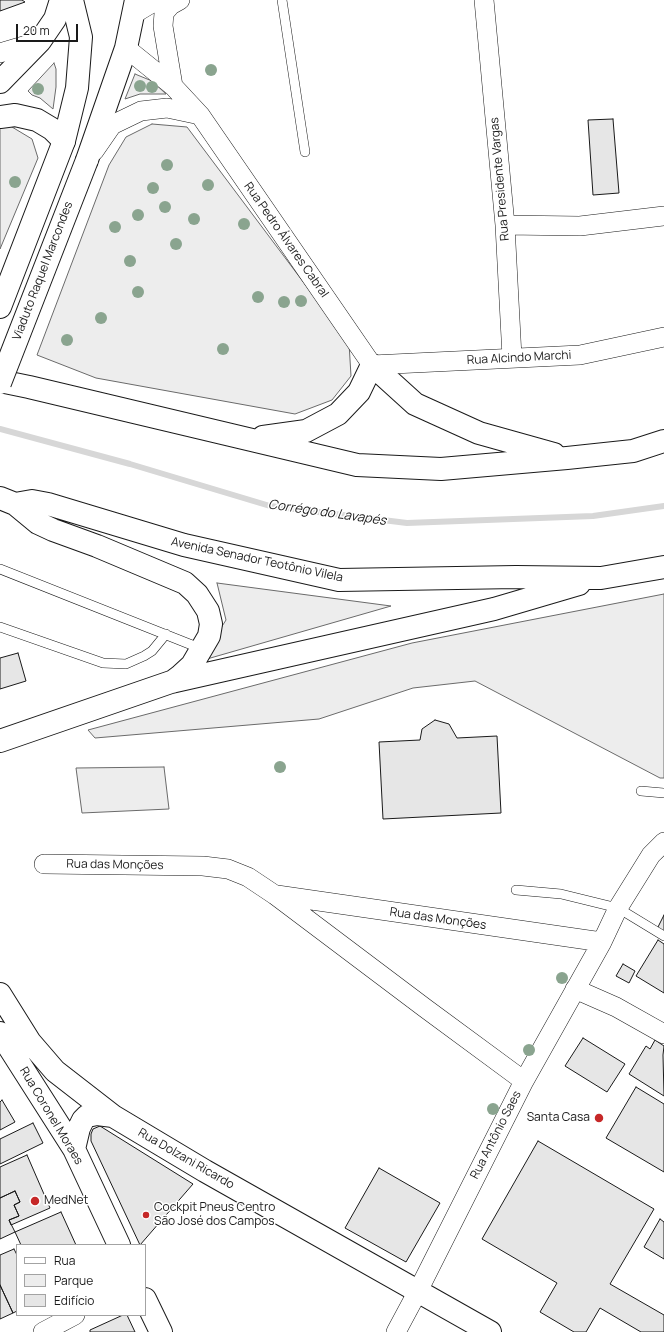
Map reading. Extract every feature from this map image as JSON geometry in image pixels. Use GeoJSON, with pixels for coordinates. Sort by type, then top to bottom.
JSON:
{"type":"FeatureCollection","features":[{"type":"Feature","properties":{"kind":"main road"},"geometry":{"type":"LineString","coordinates":[[0,82],[40,41],[55,19],[61,0]]}},
{"type":"Feature","properties":{"kind":"main road"},"geometry":{"type":"LineString","coordinates":[[0,307],[61,148],[77,88],[81,37],[72,0]]}},
{"type":"Feature","properties":{"kind":"main road","name":"Viaduto Raquel Marcondes"},"geometry":{"type":"LineString","coordinates":[[0,382],[87,160],[126,48],[134,8]]}},
{"type":"Feature","properties":{"kind":"main road"},"geometry":{"type":"LineString","coordinates":[[0,117],[15,115],[37,120],[52,129],[61,148]]}},
{"type":"Feature","properties":{"kind":"main road"},"geometry":{"type":"LineString","coordinates":[[250,438],[306,431],[338,414],[359,392],[372,365],[415,404],[479,433],[566,458]]}},
{"type":"Feature","properties":{"kind":"main road"},"geometry":{"type":"LineString","coordinates":[[0,372],[29,386]]}},
{"type":"Feature","properties":{"kind":"main road"},"geometry":{"type":"LineString","coordinates":[[0,382],[29,386],[358,465],[441,469],[633,451],[664,441]]}},
{"type":"Feature","properties":{"kind":"main road"},"geometry":{"type":"LineString","coordinates":[[7,501],[38,523],[185,583],[197,594],[208,611],[211,624],[209,636],[192,665],[171,682]]}},
{"type":"Feature","properties":{"kind":"main road","name":"Avenida Senador Teotônio Vilela"},"geometry":{"type":"LineString","coordinates":[[7,501],[32,501],[48,504],[184,545],[339,580],[516,577],[601,578],[664,567]]}},
{"type":"Feature","properties":{"kind":"main road"},"geometry":{"type":"LineString","coordinates":[[0,741],[171,682],[494,609],[601,578]]}},
{"type":"Feature","properties":{"kind":"main road","name":"Rua Dolzani Ricardo"},"geometry":{"type":"LineString","coordinates":[[0,994],[30,1042],[55,1071],[113,1116],[205,1171],[490,1332]]}},
{"type":"Feature","properties":{"kind":"main road","name":"Rua Coronel Moraes"},"geometry":{"type":"LineString","coordinates":[[1,1037],[74,1149],[119,1244]]}},
{"type":"Feature","properties":{"kind":"main road"},"geometry":{"type":"LineString","coordinates":[[74,1149],[79,1128],[87,1116],[97,1114],[113,1116]]}},
{"type":"Feature","properties":{"kind":"main road"},"geometry":{"type":"LineString","coordinates":[[146,1301],[161,1332]]}},
{"type":"Feature","properties":{"kind":"street"},"geometry":{"type":"LineString","coordinates":[[134,8],[168,0]]}},
{"type":"Feature","properties":{"kind":"street"},"geometry":{"type":"LineString","coordinates":[[173,86],[163,26],[164,13],[171,5],[180,0]]}},
{"type":"Feature","properties":{"kind":"street","name":"Rua Presidente Vargas"},"geometry":{"type":"LineString","coordinates":[[484,0],[505,225],[512,358]]}},
{"type":"Feature","properties":{"kind":"street"},"geometry":{"type":"LineString","coordinates":[[0,53],[40,41]]}},
{"type":"Feature","properties":{"kind":"street","name":"Rua Pedro Álvares Cabral"},"geometry":{"type":"LineString","coordinates":[[126,48],[173,86],[200,115],[372,365]]}},
{"type":"Feature","properties":{"kind":"street"},"geometry":{"type":"LineString","coordinates":[[87,160],[112,126],[141,111],[167,108],[200,115]]}},
{"type":"Feature","properties":{"kind":"street"},"geometry":{"type":"LineString","coordinates":[[505,225],[580,226],[664,216]]}},
{"type":"Feature","properties":{"kind":"street","name":"Rua Alcindo Marchi"},"geometry":{"type":"LineString","coordinates":[[372,365],[580,355],[664,337]]}},
{"type":"Feature","properties":{"kind":"street","name":"Rua Antônio Saes"},"geometry":{"type":"LineString","coordinates":[[396,1332],[524,1081],[602,942],[618,908],[651,855],[664,842]]}},
{"type":"Feature","properties":{"kind":"street","name":"Rua das Monções"},"geometry":{"type":"LineString","coordinates":[[44,864],[203,866],[228,869],[248,877],[275,895],[524,1081]]}},
{"type":"Feature","properties":{"kind":"street","name":"Rua das Monções"},"geometry":{"type":"LineString","coordinates":[[275,895],[602,942]]}},
{"type":"Feature","properties":{"kind":"street"},"geometry":{"type":"LineString","coordinates":[[575,989],[616,1007],[664,1034]]}},
{"type":"Feature","properties":{"kind":"street"},"geometry":{"type":"LineString","coordinates":[[43,1332],[73,1316]]}},
{"type":"Feature","properties":{"kind":"lane"},"geometry":{"type":"LineString","coordinates":[[282,0],[305,152]]}},
{"type":"Feature","properties":{"kind":"lane"},"geometry":{"type":"LineString","coordinates":[[0,569],[202,649]]}},
{"type":"Feature","properties":{"kind":"lane"},"geometry":{"type":"LineString","coordinates":[[0,627],[103,663],[126,664],[152,651],[166,634]]}},
{"type":"Feature","properties":{"kind":"lane"},"geometry":{"type":"LineString","coordinates":[[641,791],[664,793]]}},
{"type":"Feature","properties":{"kind":"lane"},"geometry":{"type":"LineString","coordinates":[[516,890],[561,894],[618,908],[664,936]]}},
{"type":"Feature","properties":{"kind":"green space"},"geometry":{"type":"Polygon","coordinates":[[[54,63],[56,69],[56,87],[53,109],[40,98],[32,95],[28,91],[54,63]]]}},
{"type":"Feature","properties":{"kind":"green space"},"geometry":{"type":"Polygon","coordinates":[[[135,74],[152,81],[166,94],[140,94],[125,99],[135,74]]]}},
{"type":"Feature","properties":{"kind":"green space"},"geometry":{"type":"Polygon","coordinates":[[[7,124],[32,139],[38,158],[0,249],[0,128],[7,124]]]}},
{"type":"Feature","properties":{"kind":"green space"},"geometry":{"type":"Polygon","coordinates":[[[152,124],[187,127],[349,343],[351,376],[332,400],[295,414],[96,378],[37,355],[109,165],[126,137],[152,124]]]}},
{"type":"Feature","properties":{"kind":"green space"},"geometry":{"type":"Polygon","coordinates":[[[217,583],[391,606],[200,661],[226,620],[217,583]]]}},
{"type":"Feature","properties":{"kind":"green space"},"geometry":{"type":"Polygon","coordinates":[[[664,594],[664,778],[660,778],[475,681],[413,688],[319,719],[95,738],[88,730],[412,643],[664,594]]]}},
{"type":"Feature","properties":{"kind":"green space"},"geometry":{"type":"Polygon","coordinates":[[[164,767],[169,809],[82,813],[76,768],[164,767]]]}},
{"type":"Feature","properties":{"kind":"building"},"geometry":{"type":"Polygon","coordinates":[[[0,0],[22,0],[25,2],[0,11],[0,0]]]}},
{"type":"Feature","properties":{"kind":"building"},"geometry":{"type":"Polygon","coordinates":[[[613,119],[619,193],[593,195],[588,120],[613,119]]]}},
{"type":"Feature","properties":{"kind":"building"},"geometry":{"type":"Polygon","coordinates":[[[18,653],[26,681],[0,689],[0,658],[18,653]]]}},
{"type":"Feature","properties":{"kind":"building"},"geometry":{"type":"Polygon","coordinates":[[[435,720],[449,724],[457,738],[497,736],[501,813],[383,819],[379,742],[420,740],[422,729],[435,720]]]}},
{"type":"Feature","properties":{"kind":"building"},"geometry":{"type":"Polygon","coordinates":[[[664,915],[664,933],[657,929],[664,915]]]}},
{"type":"Feature","properties":{"kind":"building"},"geometry":{"type":"Polygon","coordinates":[[[658,940],[664,944],[664,993],[636,976],[658,940]]]}},
{"type":"Feature","properties":{"kind":"building"},"geometry":{"type":"Polygon","coordinates":[[[623,964],[635,971],[629,983],[616,976],[623,964]]]}},
{"type":"Feature","properties":{"kind":"building"},"geometry":{"type":"Polygon","coordinates":[[[583,1038],[625,1064],[607,1092],[565,1066],[583,1038]]]}},
{"type":"Feature","properties":{"kind":"building"},"geometry":{"type":"Polygon","coordinates":[[[655,1040],[664,1046],[664,1096],[629,1074],[646,1046],[650,1049],[655,1040]]]}},
{"type":"Feature","properties":{"kind":"building"},"geometry":{"type":"Polygon","coordinates":[[[636,1087],[664,1104],[664,1172],[606,1138],[636,1087]]]}},
{"type":"Feature","properties":{"kind":"building"},"geometry":{"type":"Polygon","coordinates":[[[2,1100],[15,1122],[0,1130],[0,1102],[2,1100]]]}},
{"type":"Feature","properties":{"kind":"building"},"geometry":{"type":"Polygon","coordinates":[[[33,1123],[43,1143],[0,1164],[0,1139],[33,1123]]]}},
{"type":"Feature","properties":{"kind":"building","name":"Cockpit Pneus Centro São José dos Campos"},"geometry":{"type":"Polygon","coordinates":[[[100,1126],[193,1184],[141,1244],[140,1244],[91,1141],[93,1129],[100,1126]]]}},
{"type":"Feature","properties":{"kind":"building"},"geometry":{"type":"Polygon","coordinates":[[[538,1141],[654,1209],[610,1284],[664,1315],[664,1332],[641,1332],[600,1308],[586,1332],[574,1332],[540,1312],[557,1283],[482,1239],[538,1141]]]}},
{"type":"Feature","properties":{"kind":"building"},"geometry":{"type":"Polygon","coordinates":[[[27,1155],[50,1208],[11,1225],[9,1220],[19,1216],[14,1205],[20,1202],[15,1191],[0,1198],[0,1167],[27,1155]]]}},
{"type":"Feature","properties":{"kind":"building"},"geometry":{"type":"Polygon","coordinates":[[[379,1168],[440,1203],[406,1262],[345,1228],[379,1168]]]}},
{"type":"Feature","properties":{"kind":"building"},"geometry":{"type":"Polygon","coordinates":[[[15,1191],[20,1202],[14,1205],[19,1216],[9,1220],[15,1232],[0,1239],[0,1198],[15,1191]]]}},
{"type":"Feature","properties":{"kind":"building"},"geometry":{"type":"Polygon","coordinates":[[[61,1212],[76,1244],[21,1244],[15,1232],[61,1212]]]}},
{"type":"Feature","properties":{"kind":"building"},"geometry":{"type":"Polygon","coordinates":[[[660,1219],[664,1222],[664,1259],[644,1247],[660,1219]]]}},
{"type":"Feature","properties":{"kind":"building"},"geometry":{"type":"Polygon","coordinates":[[[14,1249],[16,1253],[16,1312],[13,1313],[0,1285],[0,1255],[14,1249]]]}},
{"type":"Feature","properties":{"kind":"building"},"geometry":{"type":"Polygon","coordinates":[[[0,1285],[13,1313],[0,1319],[0,1285]]]}},
{"type":"Feature","properties":{"kind":"building"},"geometry":{"type":"Polygon","coordinates":[[[121,1316],[127,1316],[135,1332],[90,1332],[90,1330],[121,1316]]]}},
{"type":"Feature","properties":{"kind":"waterway","name":"Corrégo do Lavapés"},"geometry":{"type":"LineString","coordinates":[[0,429],[130,464],[270,506],[407,523],[593,516],[664,506]]}},
{"type":"Feature","properties":{"kind":"place","name":"Santa Casa"},"geometry":{"type":"Point","coordinates":[599,1118]}},
{"type":"Feature","properties":{"kind":"place","name":"MedNet"},"geometry":{"type":"Point","coordinates":[35,1201]}},
{"type":"Feature","properties":{"kind":"place","name":"Cockpit Pneus Centro São José dos Campos"},"geometry":{"type":"Point","coordinates":[146,1215]}}]}
